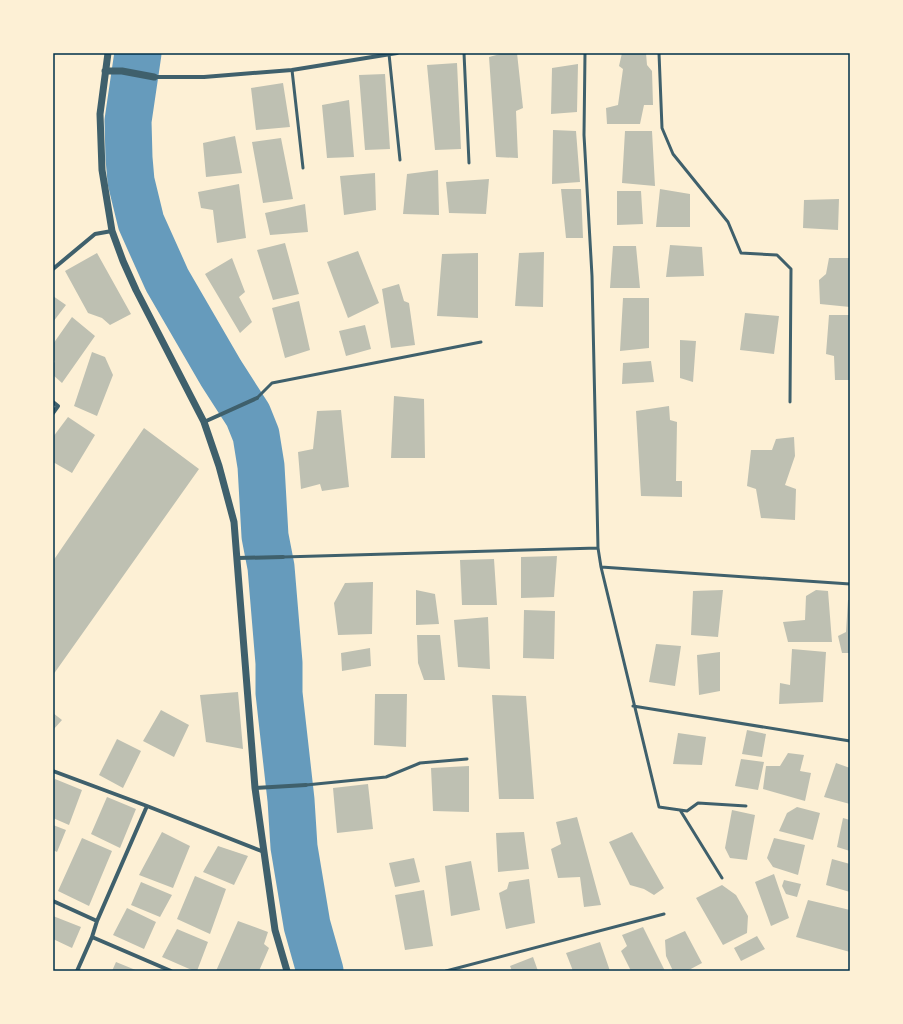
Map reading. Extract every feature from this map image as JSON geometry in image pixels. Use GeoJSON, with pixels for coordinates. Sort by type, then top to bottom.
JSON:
{"type":"FeatureCollection","features":[{"type":"Feature","properties":{"kind":"street"},"geometry":{"type":"LineString","coordinates":[[108,53],[100,114],[102,170],[112,231],[123,262],[136,290],[204,422],[219,466],[234,522],[255,788],[276,930],[287,971]]}},
{"type":"Feature","properties":{"kind":"street"},"geometry":{"type":"LineString","coordinates":[[105,71],[122,71],[154,77],[204,77],[292,70],[397,53]]}},
{"type":"Feature","properties":{"kind":"street"},"geometry":{"type":"LineString","coordinates":[[53,269],[96,234],[112,231]]}},
{"type":"Feature","properties":{"kind":"street"},"geometry":{"type":"LineString","coordinates":[[204,422],[257,398]]}},
{"type":"Feature","properties":{"kind":"street"},"geometry":{"type":"LineString","coordinates":[[53,402],[58,406],[53,414]]}},
{"type":"Feature","properties":{"kind":"street"},"geometry":{"type":"LineString","coordinates":[[238,558],[258,559],[283,557]]}},
{"type":"Feature","properties":{"kind":"street"},"geometry":{"type":"LineString","coordinates":[[53,771],[264,852]]}},
{"type":"Feature","properties":{"kind":"street"},"geometry":{"type":"LineString","coordinates":[[255,788],[306,785]]}},
{"type":"Feature","properties":{"kind":"street"},"geometry":{"type":"LineString","coordinates":[[77,971],[147,806]]}},
{"type":"Feature","properties":{"kind":"street"},"geometry":{"type":"LineString","coordinates":[[53,901],[97,921]]}},
{"type":"Feature","properties":{"kind":"street"},"geometry":{"type":"LineString","coordinates":[[92,937],[171,971]]}},
{"type":"Feature","properties":{"kind":"lane"},"geometry":{"type":"LineString","coordinates":[[464,53],[469,163]]}},
{"type":"Feature","properties":{"kind":"lane"},"geometry":{"type":"LineString","coordinates":[[585,53],[584,135],[592,276],[598,548],[601,567],[633,706],[659,807],[687,811],[698,803],[746,806]]}},
{"type":"Feature","properties":{"kind":"lane"},"geometry":{"type":"LineString","coordinates":[[659,53],[662,128],[673,154],[728,222],[741,253],[777,255],[791,269],[790,402]]}},
{"type":"Feature","properties":{"kind":"lane"},"geometry":{"type":"LineString","coordinates":[[390,54],[400,160]]}},
{"type":"Feature","properties":{"kind":"lane"},"geometry":{"type":"LineString","coordinates":[[292,70],[304,168]]}},
{"type":"Feature","properties":{"kind":"lane"},"geometry":{"type":"LineString","coordinates":[[257,398],[272,383],[481,342]]}},
{"type":"Feature","properties":{"kind":"lane"},"geometry":{"type":"LineString","coordinates":[[283,557],[598,548]]}},
{"type":"Feature","properties":{"kind":"lane"},"geometry":{"type":"LineString","coordinates":[[601,567],[850,584]]}},
{"type":"Feature","properties":{"kind":"lane"},"geometry":{"type":"LineString","coordinates":[[633,706],[850,741]]}},
{"type":"Feature","properties":{"kind":"lane"},"geometry":{"type":"LineString","coordinates":[[306,785],[386,777],[420,763],[467,759]]}},
{"type":"Feature","properties":{"kind":"lane"},"geometry":{"type":"LineString","coordinates":[[680,810],[722,878]]}},
{"type":"Feature","properties":{"kind":"lane"},"geometry":{"type":"LineString","coordinates":[[446,971],[664,914]]}},
{"type":"Feature","properties":{"kind":"building"},"geometry":{"type":"Polygon","coordinates":[[[504,53],[517,53],[523,108],[516,111],[518,158],[496,157],[489,57],[504,53]]]}},
{"type":"Feature","properties":{"kind":"building"},"geometry":{"type":"Polygon","coordinates":[[[622,53],[646,53],[647,65],[652,71],[653,105],[644,105],[640,124],[607,124],[606,108],[618,105],[623,69],[619,66],[622,53]]]}},
{"type":"Feature","properties":{"kind":"building"},"geometry":{"type":"Polygon","coordinates":[[[457,63],[461,149],[435,150],[427,65],[457,63]]]}},
{"type":"Feature","properties":{"kind":"building"},"geometry":{"type":"Polygon","coordinates":[[[578,64],[577,112],[551,114],[552,68],[578,64]]]}},
{"type":"Feature","properties":{"kind":"building"},"geometry":{"type":"Polygon","coordinates":[[[385,74],[390,149],[365,150],[359,75],[385,74]]]}},
{"type":"Feature","properties":{"kind":"building"},"geometry":{"type":"Polygon","coordinates":[[[283,83],[290,127],[256,130],[251,88],[283,83]]]}},
{"type":"Feature","properties":{"kind":"building"},"geometry":{"type":"Polygon","coordinates":[[[349,100],[354,157],[327,158],[322,105],[349,100]]]}},
{"type":"Feature","properties":{"kind":"building"},"geometry":{"type":"Polygon","coordinates":[[[553,130],[576,131],[580,182],[552,184],[553,130]]]}},
{"type":"Feature","properties":{"kind":"building"},"geometry":{"type":"Polygon","coordinates":[[[625,131],[652,131],[655,186],[622,183],[625,131]]]}},
{"type":"Feature","properties":{"kind":"building"},"geometry":{"type":"Polygon","coordinates":[[[235,136],[242,173],[206,177],[203,143],[235,136]]]}},
{"type":"Feature","properties":{"kind":"building"},"geometry":{"type":"Polygon","coordinates":[[[281,138],[293,199],[263,203],[252,142],[281,138]]]}},
{"type":"Feature","properties":{"kind":"building"},"geometry":{"type":"Polygon","coordinates":[[[438,170],[439,215],[403,214],[407,174],[438,170]]]}},
{"type":"Feature","properties":{"kind":"building"},"geometry":{"type":"Polygon","coordinates":[[[375,173],[376,210],[344,215],[340,176],[375,173]]]}},
{"type":"Feature","properties":{"kind":"building"},"geometry":{"type":"Polygon","coordinates":[[[489,179],[486,214],[449,213],[446,182],[489,179]]]}},
{"type":"Feature","properties":{"kind":"building"},"geometry":{"type":"Polygon","coordinates":[[[239,184],[246,238],[217,243],[213,210],[201,208],[198,192],[239,184]]]}},
{"type":"Feature","properties":{"kind":"building"},"geometry":{"type":"Polygon","coordinates":[[[561,189],[581,189],[583,238],[566,238],[561,189]]]}},
{"type":"Feature","properties":{"kind":"building"},"geometry":{"type":"Polygon","coordinates":[[[660,189],[690,194],[690,227],[656,227],[660,189]]]}},
{"type":"Feature","properties":{"kind":"building"},"geometry":{"type":"Polygon","coordinates":[[[617,191],[641,191],[643,224],[617,225],[617,191]]]}},
{"type":"Feature","properties":{"kind":"building"},"geometry":{"type":"Polygon","coordinates":[[[839,199],[838,230],[803,228],[804,200],[839,199]]]}},
{"type":"Feature","properties":{"kind":"building"},"geometry":{"type":"Polygon","coordinates":[[[305,204],[308,232],[270,235],[265,213],[305,204]]]}},
{"type":"Feature","properties":{"kind":"building"},"geometry":{"type":"Polygon","coordinates":[[[285,243],[299,294],[273,300],[257,250],[285,243]]]}},
{"type":"Feature","properties":{"kind":"building"},"geometry":{"type":"Polygon","coordinates":[[[670,245],[702,247],[704,276],[666,277],[670,245]]]}},
{"type":"Feature","properties":{"kind":"building"},"geometry":{"type":"Polygon","coordinates":[[[613,246],[636,246],[640,288],[610,288],[613,246]]]}},
{"type":"Feature","properties":{"kind":"building"},"geometry":{"type":"Polygon","coordinates":[[[358,251],[379,303],[348,318],[327,262],[358,251]]]}},
{"type":"Feature","properties":{"kind":"building"},"geometry":{"type":"Polygon","coordinates":[[[544,252],[543,307],[515,306],[519,253],[544,252]]]}},
{"type":"Feature","properties":{"kind":"building"},"geometry":{"type":"Polygon","coordinates":[[[97,253],[131,314],[110,325],[102,318],[88,313],[65,271],[97,253]]]}},
{"type":"Feature","properties":{"kind":"building"},"geometry":{"type":"Polygon","coordinates":[[[478,253],[478,318],[437,316],[442,254],[478,253]]]}},
{"type":"Feature","properties":{"kind":"building"},"geometry":{"type":"Polygon","coordinates":[[[232,258],[245,292],[239,297],[252,322],[240,333],[205,274],[232,258]]]}},
{"type":"Feature","properties":{"kind":"building"},"geometry":{"type":"Polygon","coordinates":[[[829,258],[850,258],[850,307],[820,304],[819,280],[826,274],[829,258]]]}},
{"type":"Feature","properties":{"kind":"building"},"geometry":{"type":"Polygon","coordinates":[[[399,284],[404,301],[409,303],[415,345],[391,348],[382,289],[399,284]]]}},
{"type":"Feature","properties":{"kind":"building"},"geometry":{"type":"Polygon","coordinates":[[[53,296],[66,305],[53,322],[53,296]]]}},
{"type":"Feature","properties":{"kind":"building"},"geometry":{"type":"Polygon","coordinates":[[[623,298],[649,298],[649,348],[620,351],[623,298]]]}},
{"type":"Feature","properties":{"kind":"building"},"geometry":{"type":"Polygon","coordinates":[[[299,301],[310,350],[285,358],[272,308],[299,301]]]}},
{"type":"Feature","properties":{"kind":"building"},"geometry":{"type":"Polygon","coordinates":[[[745,313],[779,316],[774,354],[740,350],[745,313]]]}},
{"type":"Feature","properties":{"kind":"building"},"geometry":{"type":"Polygon","coordinates":[[[829,315],[850,315],[850,380],[835,380],[834,356],[826,354],[829,315]]]}},
{"type":"Feature","properties":{"kind":"building"},"geometry":{"type":"Polygon","coordinates":[[[72,317],[95,336],[62,383],[53,375],[53,366],[55,361],[53,359],[53,344],[72,317]]]}},
{"type":"Feature","properties":{"kind":"building"},"geometry":{"type":"Polygon","coordinates":[[[365,325],[371,349],[346,356],[339,331],[365,325]]]}},
{"type":"Feature","properties":{"kind":"building"},"geometry":{"type":"Polygon","coordinates":[[[680,340],[696,341],[693,382],[680,378],[680,340]]]}},
{"type":"Feature","properties":{"kind":"building"},"geometry":{"type":"Polygon","coordinates":[[[92,352],[105,357],[113,375],[97,416],[74,406],[92,352]]]}},
{"type":"Feature","properties":{"kind":"building"},"geometry":{"type":"Polygon","coordinates":[[[651,361],[654,382],[622,384],[623,363],[651,361]]]}},
{"type":"Feature","properties":{"kind":"building"},"geometry":{"type":"Polygon","coordinates":[[[394,396],[424,399],[425,458],[391,458],[394,396]]]}},
{"type":"Feature","properties":{"kind":"building"},"geometry":{"type":"Polygon","coordinates":[[[669,406],[670,420],[677,422],[676,481],[682,481],[682,497],[641,496],[636,411],[669,406]]]}},
{"type":"Feature","properties":{"kind":"building"},"geometry":{"type":"Polygon","coordinates":[[[341,410],[349,487],[322,491],[320,484],[301,489],[298,452],[313,449],[317,411],[341,410]]]}},
{"type":"Feature","properties":{"kind":"building"},"geometry":{"type":"Polygon","coordinates":[[[68,417],[95,435],[72,473],[53,462],[53,437],[68,417]]]}},
{"type":"Feature","properties":{"kind":"building"},"geometry":{"type":"Polygon","coordinates":[[[144,428],[199,469],[53,675],[53,561],[144,428]]]}},
{"type":"Feature","properties":{"kind":"building"},"geometry":{"type":"Polygon","coordinates":[[[794,437],[795,456],[785,485],[796,489],[795,520],[761,518],[756,489],[747,486],[751,450],[772,450],[776,439],[794,437]]]}},
{"type":"Feature","properties":{"kind":"building"},"geometry":{"type":"Polygon","coordinates":[[[557,556],[554,597],[521,598],[521,557],[557,556]]]}},
{"type":"Feature","properties":{"kind":"building"},"geometry":{"type":"Polygon","coordinates":[[[494,559],[497,605],[462,605],[460,560],[494,559]]]}},
{"type":"Feature","properties":{"kind":"building"},"geometry":{"type":"Polygon","coordinates":[[[373,582],[372,634],[338,635],[334,603],[345,583],[373,582]]]}},
{"type":"Feature","properties":{"kind":"building"},"geometry":{"type":"Polygon","coordinates":[[[416,590],[435,594],[439,624],[416,625],[416,590]]]}},
{"type":"Feature","properties":{"kind":"building"},"geometry":{"type":"Polygon","coordinates":[[[723,590],[718,637],[691,635],[693,591],[723,590]]]}},
{"type":"Feature","properties":{"kind":"building"},"geometry":{"type":"Polygon","coordinates":[[[816,590],[828,591],[832,642],[788,642],[783,622],[805,620],[806,596],[816,590]]]}},
{"type":"Feature","properties":{"kind":"building"},"geometry":{"type":"Polygon","coordinates":[[[848,600],[850,600],[850,653],[842,653],[838,636],[846,632],[848,600]]]}},
{"type":"Feature","properties":{"kind":"building"},"geometry":{"type":"Polygon","coordinates":[[[524,610],[555,611],[554,659],[523,658],[524,610]]]}},
{"type":"Feature","properties":{"kind":"building"},"geometry":{"type":"Polygon","coordinates":[[[488,617],[490,669],[458,667],[454,620],[488,617]]]}},
{"type":"Feature","properties":{"kind":"building"},"geometry":{"type":"Polygon","coordinates":[[[417,635],[440,635],[445,680],[424,680],[418,663],[417,635]]]}},
{"type":"Feature","properties":{"kind":"building"},"geometry":{"type":"Polygon","coordinates":[[[656,644],[681,646],[675,686],[649,682],[656,644]]]}},
{"type":"Feature","properties":{"kind":"building"},"geometry":{"type":"Polygon","coordinates":[[[370,648],[371,666],[342,671],[341,653],[370,648]]]}},
{"type":"Feature","properties":{"kind":"building"},"geometry":{"type":"Polygon","coordinates":[[[792,649],[826,652],[823,702],[779,704],[780,683],[790,685],[792,649]]]}},
{"type":"Feature","properties":{"kind":"building"},"geometry":{"type":"Polygon","coordinates":[[[720,652],[720,691],[699,695],[697,655],[720,652]]]}},
{"type":"Feature","properties":{"kind":"building"},"geometry":{"type":"Polygon","coordinates":[[[238,692],[243,749],[206,742],[200,695],[238,692]]]}},
{"type":"Feature","properties":{"kind":"building"},"geometry":{"type":"Polygon","coordinates":[[[375,694],[407,694],[406,747],[374,745],[375,694]]]}},
{"type":"Feature","properties":{"kind":"building"},"geometry":{"type":"Polygon","coordinates":[[[492,695],[526,696],[534,799],[499,799],[492,695]]]}},
{"type":"Feature","properties":{"kind":"building"},"geometry":{"type":"Polygon","coordinates":[[[161,710],[189,725],[174,757],[143,741],[161,710]]]}},
{"type":"Feature","properties":{"kind":"building"},"geometry":{"type":"Polygon","coordinates":[[[53,713],[62,720],[53,730],[53,713]]]}},
{"type":"Feature","properties":{"kind":"building"},"geometry":{"type":"Polygon","coordinates":[[[747,730],[766,734],[762,757],[742,754],[747,730]]]}},
{"type":"Feature","properties":{"kind":"building"},"geometry":{"type":"Polygon","coordinates":[[[678,733],[706,737],[702,765],[673,764],[678,733]]]}},
{"type":"Feature","properties":{"kind":"building"},"geometry":{"type":"Polygon","coordinates":[[[117,739],[141,751],[123,788],[99,775],[117,739]]]}},
{"type":"Feature","properties":{"kind":"building"},"geometry":{"type":"Polygon","coordinates":[[[788,753],[804,755],[800,771],[811,773],[805,801],[763,789],[766,766],[780,766],[788,753]]]}},
{"type":"Feature","properties":{"kind":"building"},"geometry":{"type":"Polygon","coordinates":[[[741,759],[764,762],[758,790],[735,786],[741,759]]]}},
{"type":"Feature","properties":{"kind":"building"},"geometry":{"type":"Polygon","coordinates":[[[836,763],[850,768],[850,804],[824,797],[836,763]]]}},
{"type":"Feature","properties":{"kind":"building"},"geometry":{"type":"Polygon","coordinates":[[[469,766],[469,812],[433,811],[431,768],[469,766]]]}},
{"type":"Feature","properties":{"kind":"building"},"geometry":{"type":"Polygon","coordinates":[[[55,779],[82,790],[69,825],[53,818],[53,783],[55,779]]]}},
{"type":"Feature","properties":{"kind":"building"},"geometry":{"type":"Polygon","coordinates":[[[368,784],[373,829],[337,833],[333,788],[368,784]]]}},
{"type":"Feature","properties":{"kind":"building"},"geometry":{"type":"Polygon","coordinates":[[[107,797],[136,809],[120,848],[91,834],[107,797]]]}},
{"type":"Feature","properties":{"kind":"building"},"geometry":{"type":"Polygon","coordinates":[[[797,807],[820,813],[813,840],[779,831],[787,813],[797,807]]]}},
{"type":"Feature","properties":{"kind":"building"},"geometry":{"type":"Polygon","coordinates":[[[732,810],[755,815],[747,860],[730,858],[725,848],[732,810]]]}},
{"type":"Feature","properties":{"kind":"building"},"geometry":{"type":"Polygon","coordinates":[[[577,817],[601,905],[584,907],[580,877],[558,878],[551,849],[561,844],[556,822],[577,817]]]}},
{"type":"Feature","properties":{"kind":"building"},"geometry":{"type":"Polygon","coordinates":[[[843,818],[850,820],[850,851],[837,847],[843,818]]]}},
{"type":"Feature","properties":{"kind":"building"},"geometry":{"type":"Polygon","coordinates":[[[53,825],[66,830],[57,852],[53,850],[53,825]]]}},
{"type":"Feature","properties":{"kind":"building"},"geometry":{"type":"Polygon","coordinates":[[[162,832],[190,846],[173,888],[139,875],[162,832]]]}},
{"type":"Feature","properties":{"kind":"building"},"geometry":{"type":"Polygon","coordinates":[[[524,832],[529,869],[498,872],[496,833],[524,832]]]}},
{"type":"Feature","properties":{"kind":"building"},"geometry":{"type":"Polygon","coordinates":[[[632,832],[664,888],[654,895],[644,889],[630,885],[609,842],[632,832]]]}},
{"type":"Feature","properties":{"kind":"building"},"geometry":{"type":"Polygon","coordinates":[[[82,838],[112,851],[89,906],[58,891],[82,838]]]}},
{"type":"Feature","properties":{"kind":"building"},"geometry":{"type":"Polygon","coordinates":[[[774,838],[805,845],[798,875],[773,867],[767,858],[774,838]]]}},
{"type":"Feature","properties":{"kind":"building"},"geometry":{"type":"Polygon","coordinates":[[[218,846],[248,856],[234,885],[203,872],[218,846]]]}},
{"type":"Feature","properties":{"kind":"building"},"geometry":{"type":"Polygon","coordinates":[[[414,858],[420,882],[395,887],[389,863],[414,858]]]}},
{"type":"Feature","properties":{"kind":"building"},"geometry":{"type":"Polygon","coordinates":[[[832,859],[850,864],[850,892],[826,885],[832,859]]]}},
{"type":"Feature","properties":{"kind":"building"},"geometry":{"type":"Polygon","coordinates":[[[471,861],[480,910],[451,916],[445,866],[471,861]]]}},
{"type":"Feature","properties":{"kind":"building"},"geometry":{"type":"Polygon","coordinates":[[[774,874],[789,918],[771,926],[755,882],[774,874]]]}},
{"type":"Feature","properties":{"kind":"building"},"geometry":{"type":"Polygon","coordinates":[[[195,876],[226,889],[210,934],[177,919],[195,876]]]}},
{"type":"Feature","properties":{"kind":"building"},"geometry":{"type":"Polygon","coordinates":[[[529,879],[535,923],[506,929],[499,893],[507,889],[509,882],[529,879]]]}},
{"type":"Feature","properties":{"kind":"building"},"geometry":{"type":"Polygon","coordinates":[[[784,880],[801,884],[797,897],[786,894],[782,886],[784,880]]]}},
{"type":"Feature","properties":{"kind":"building"},"geometry":{"type":"Polygon","coordinates":[[[141,882],[172,895],[160,917],[131,905],[141,882]]]}},
{"type":"Feature","properties":{"kind":"building"},"geometry":{"type":"Polygon","coordinates":[[[722,885],[736,895],[748,916],[747,933],[723,945],[696,898],[722,885]]]}},
{"type":"Feature","properties":{"kind":"building"},"geometry":{"type":"Polygon","coordinates":[[[424,890],[433,946],[405,950],[395,895],[424,890]]]}},
{"type":"Feature","properties":{"kind":"building"},"geometry":{"type":"Polygon","coordinates":[[[808,900],[850,910],[850,952],[796,937],[808,900]]]}},
{"type":"Feature","properties":{"kind":"building"},"geometry":{"type":"Polygon","coordinates":[[[127,908],[156,922],[144,949],[113,935],[127,908]]]}},
{"type":"Feature","properties":{"kind":"building"},"geometry":{"type":"Polygon","coordinates":[[[53,916],[81,927],[72,948],[53,939],[53,916]]]}},
{"type":"Feature","properties":{"kind":"building"},"geometry":{"type":"Polygon","coordinates":[[[238,921],[268,932],[264,944],[269,948],[259,971],[216,971],[238,921]]]}},
{"type":"Feature","properties":{"kind":"building"},"geometry":{"type":"Polygon","coordinates":[[[643,927],[665,971],[631,971],[621,951],[627,946],[622,935],[643,927]]]}},
{"type":"Feature","properties":{"kind":"building"},"geometry":{"type":"Polygon","coordinates":[[[177,929],[208,942],[197,971],[162,957],[177,929]]]}},
{"type":"Feature","properties":{"kind":"building"},"geometry":{"type":"Polygon","coordinates":[[[685,931],[702,963],[687,971],[673,971],[666,956],[665,940],[685,931]]]}},
{"type":"Feature","properties":{"kind":"building"},"geometry":{"type":"Polygon","coordinates":[[[757,936],[765,949],[741,961],[734,948],[757,936]]]}},
{"type":"Feature","properties":{"kind":"building"},"geometry":{"type":"Polygon","coordinates":[[[600,942],[610,971],[573,971],[566,953],[600,942]]]}},
{"type":"Feature","properties":{"kind":"building"},"geometry":{"type":"Polygon","coordinates":[[[533,957],[538,971],[512,971],[510,966],[533,957]]]}},
{"type":"Feature","properties":{"kind":"building"},"geometry":{"type":"Polygon","coordinates":[[[116,962],[138,971],[112,971],[116,962]]]}},
{"type":"Feature","properties":{"kind":"waterway"},"geometry":{"type":"LineString","coordinates":[[138,53],[128,121],[131,181],[141,222],[167,280],[221,373],[248,415],[256,435],[261,466],[265,536],[271,567],[279,663],[279,693],[291,800],[294,847],[307,925],[320,971]]}}]}
